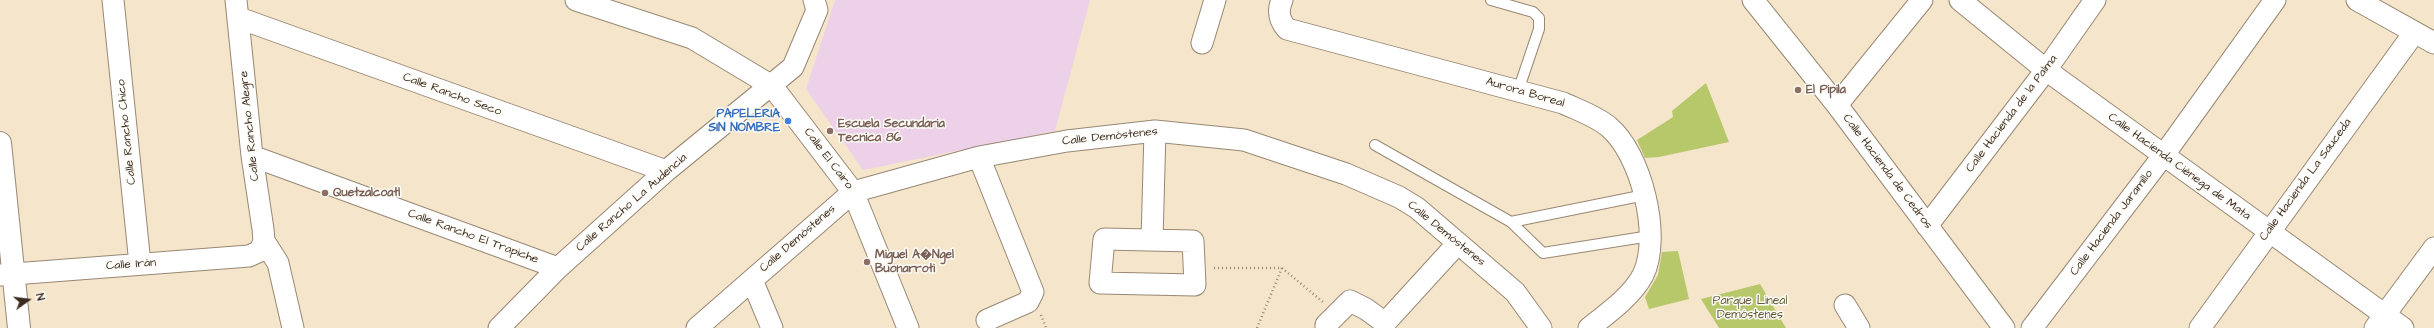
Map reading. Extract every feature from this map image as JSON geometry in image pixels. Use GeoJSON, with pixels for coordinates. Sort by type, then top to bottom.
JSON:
{"type":"FeatureCollection","features":[{"type":"Feature","properties":{"kind":"main road"},"geometry":{"type":"LineString","coordinates":[[0,143],[6,274],[19,328]]}},
{"type":"Feature","properties":{"kind":"street","name":"Calle Rancho Chico"},"geometry":{"type":"LineString","coordinates":[[113,0],[140,264]]}},
{"type":"Feature","properties":{"kind":"street","name":"Calle Rancho La Audencia"},"geometry":{"type":"LineString","coordinates":[[499,328],[558,268],[666,171],[772,86],[793,67],[816,10],[814,0]]}},
{"type":"Feature","properties":{"kind":"street"},"geometry":{"type":"LineString","coordinates":[[1202,43],[1215,0]]}},
{"type":"Feature","properties":{"kind":"street","name":"Aurora Boreal"},"geometry":{"type":"LineString","coordinates":[[1282,0],[1279,6],[1280,20],[1287,29],[1563,103],[1608,127],[1631,156],[1645,195],[1650,236],[1648,258],[1642,276],[1623,299],[1589,328]]}},
{"type":"Feature","properties":{"kind":"street","name":"Calle Hacienda de Cedros"},"geometry":{"type":"LineString","coordinates":[[1754,0],[1837,105],[2004,328]]}},
{"type":"Feature","properties":{"kind":"street"},"geometry":{"type":"LineString","coordinates":[[1837,105],[1922,0]]}},
{"type":"Feature","properties":{"kind":"street","name":"Calle Hacienda Ciénega de Mata"},"geometry":{"type":"LineString","coordinates":[[1960,0],[2046,70],[2268,232],[2380,321],[2403,328]]}},
{"type":"Feature","properties":{"kind":"street","name":"Calle Hacienda de la Palma"},"geometry":{"type":"LineString","coordinates":[[1927,226],[2046,70],[2095,0]]}},
{"type":"Feature","properties":{"kind":"street","name":"Calle Hacienda Jaramillo"},"geometry":{"type":"LineString","coordinates":[[2032,328],[2163,156],[2275,0]]}},
{"type":"Feature","properties":{"kind":"street"},"geometry":{"type":"LineString","coordinates":[[2357,0],[2434,44]]}},
{"type":"Feature","properties":{"kind":"street","name":"Calle El Cairo"},"geometry":{"type":"LineString","coordinates":[[589,3],[692,38],[772,86],[853,192],[908,328]]}},
{"type":"Feature","properties":{"kind":"street","name":"Calle Rancho Alegre"},"geometry":{"type":"LineString","coordinates":[[237,9],[262,246]]}},
{"type":"Feature","properties":{"kind":"street","name":"Calle Rancho Seco"},"geometry":{"type":"LineString","coordinates":[[237,9],[666,171]]}},
{"type":"Feature","properties":{"kind":"street","name":"Calle Hacienda La Sauceda"},"geometry":{"type":"LineString","coordinates":[[2200,328],[2268,232],[2414,33]]}},
{"type":"Feature","properties":{"kind":"street"},"geometry":{"type":"LineString","coordinates":[[1152,240],[1156,131]]}},
{"type":"Feature","properties":{"kind":"street","name":"Calle Demóstenes"},"geometry":{"type":"LineString","coordinates":[[697,328],[853,192],[979,157],[1067,141],[1156,131],[1244,140],[1346,174],[1398,197],[1417,208],[1516,292],[1541,328]]}},
{"type":"Feature","properties":{"kind":"street","name":"Calle Rancho El Trapiche"},"geometry":{"type":"LineString","coordinates":[[252,156],[558,268]]}},
{"type":"Feature","properties":{"kind":"street"},"geometry":{"type":"LineString","coordinates":[[979,157],[1032,287],[1033,296],[1028,302],[987,320]]}},
{"type":"Feature","properties":{"kind":"street"},"geometry":{"type":"LineString","coordinates":[[1104,239],[1152,240],[1193,241],[1194,277],[1100,283],[1104,239]]}},
{"type":"Feature","properties":{"kind":"street"},"geometry":{"type":"LineString","coordinates":[[1331,321],[1348,302],[1353,301],[1388,326],[1458,243]]}},
{"type":"Feature","properties":{"kind":"street","name":"Calle Irán"},"geometry":{"type":"LineString","coordinates":[[6,274],[249,256],[262,246]]}},
{"type":"Feature","properties":{"kind":"street"},"geometry":{"type":"LineString","coordinates":[[262,246],[278,263],[293,328]]}},
{"type":"Feature","properties":{"kind":"street"},"geometry":{"type":"LineString","coordinates":[[2380,321],[2434,248]]}},
{"type":"Feature","properties":{"kind":"street"},"geometry":{"type":"LineString","coordinates":[[752,280],[772,328]]}},
{"type":"Feature","properties":{"kind":"street"},"geometry":{"type":"LineString","coordinates":[[1845,306],[1859,328]]}},
{"type":"Feature","properties":{"kind":"lane"},"geometry":{"type":"LineString","coordinates":[[1491,0],[1533,12],[1538,18],[1539,28],[1518,91]]}},
{"type":"Feature","properties":{"kind":"lane"},"geometry":{"type":"LineString","coordinates":[[1375,145],[1511,222],[1538,250],[1549,253],[1650,236]]}},
{"type":"Feature","properties":{"kind":"lane"},"geometry":{"type":"LineString","coordinates":[[1511,222],[1645,195]]}},
{"type":"Feature","properties":{"kind":"path"},"geometry":{"type":"LineString","coordinates":[[1194,277],[1282,268]]}},
{"type":"Feature","properties":{"kind":"path"},"geometry":{"type":"LineString","coordinates":[[1282,268],[1331,321]]}},
{"type":"Feature","properties":{"kind":"path"},"geometry":{"type":"LineString","coordinates":[[1257,328],[1282,268]]}},
{"type":"Feature","properties":{"kind":"shaded area"},"geometry":{"type":"Polygon","coordinates":[[[835,0],[1090,0],[1055,131],[863,170],[806,89],[835,0]]]}},
{"type":"Feature","properties":{"kind":"green space"},"geometry":{"type":"Polygon","coordinates":[[[1706,83],[1729,142],[1659,157],[1645,158],[1637,140],[1673,117],[1672,111],[1706,83]]]}},
{"type":"Feature","properties":{"kind":"green space"},"geometry":{"type":"Polygon","coordinates":[[[1678,251],[1689,299],[1649,309],[1645,297],[1658,275],[1662,252],[1678,251]]]}},
{"type":"Feature","properties":{"kind":"green space","name":"Parque Lineal Demóstenes"},"geometry":{"type":"Polygon","coordinates":[[[1760,284],[1786,328],[1719,328],[1701,299],[1760,284]]]}},
{"type":"Feature","properties":{"kind":"place","name":"El Pipila"},"geometry":{"type":"Point","coordinates":[1798,90]}},
{"type":"Feature","properties":{"kind":"place","name":"PAPELERIA SIN NOMBRE"},"geometry":{"type":"Point","coordinates":[788,121]}},
{"type":"Feature","properties":{"kind":"place","name":"Escuela Secundaria Tecnica 86"},"geometry":{"type":"Point","coordinates":[830,131]}},
{"type":"Feature","properties":{"kind":"place","name":"Quetzalcoatl"},"geometry":{"type":"Point","coordinates":[325,193]}},
{"type":"Feature","properties":{"kind":"place","name":"Miguel A�Ngel Buonarroti"},"geometry":{"type":"Point","coordinates":[867,262]}}]}
